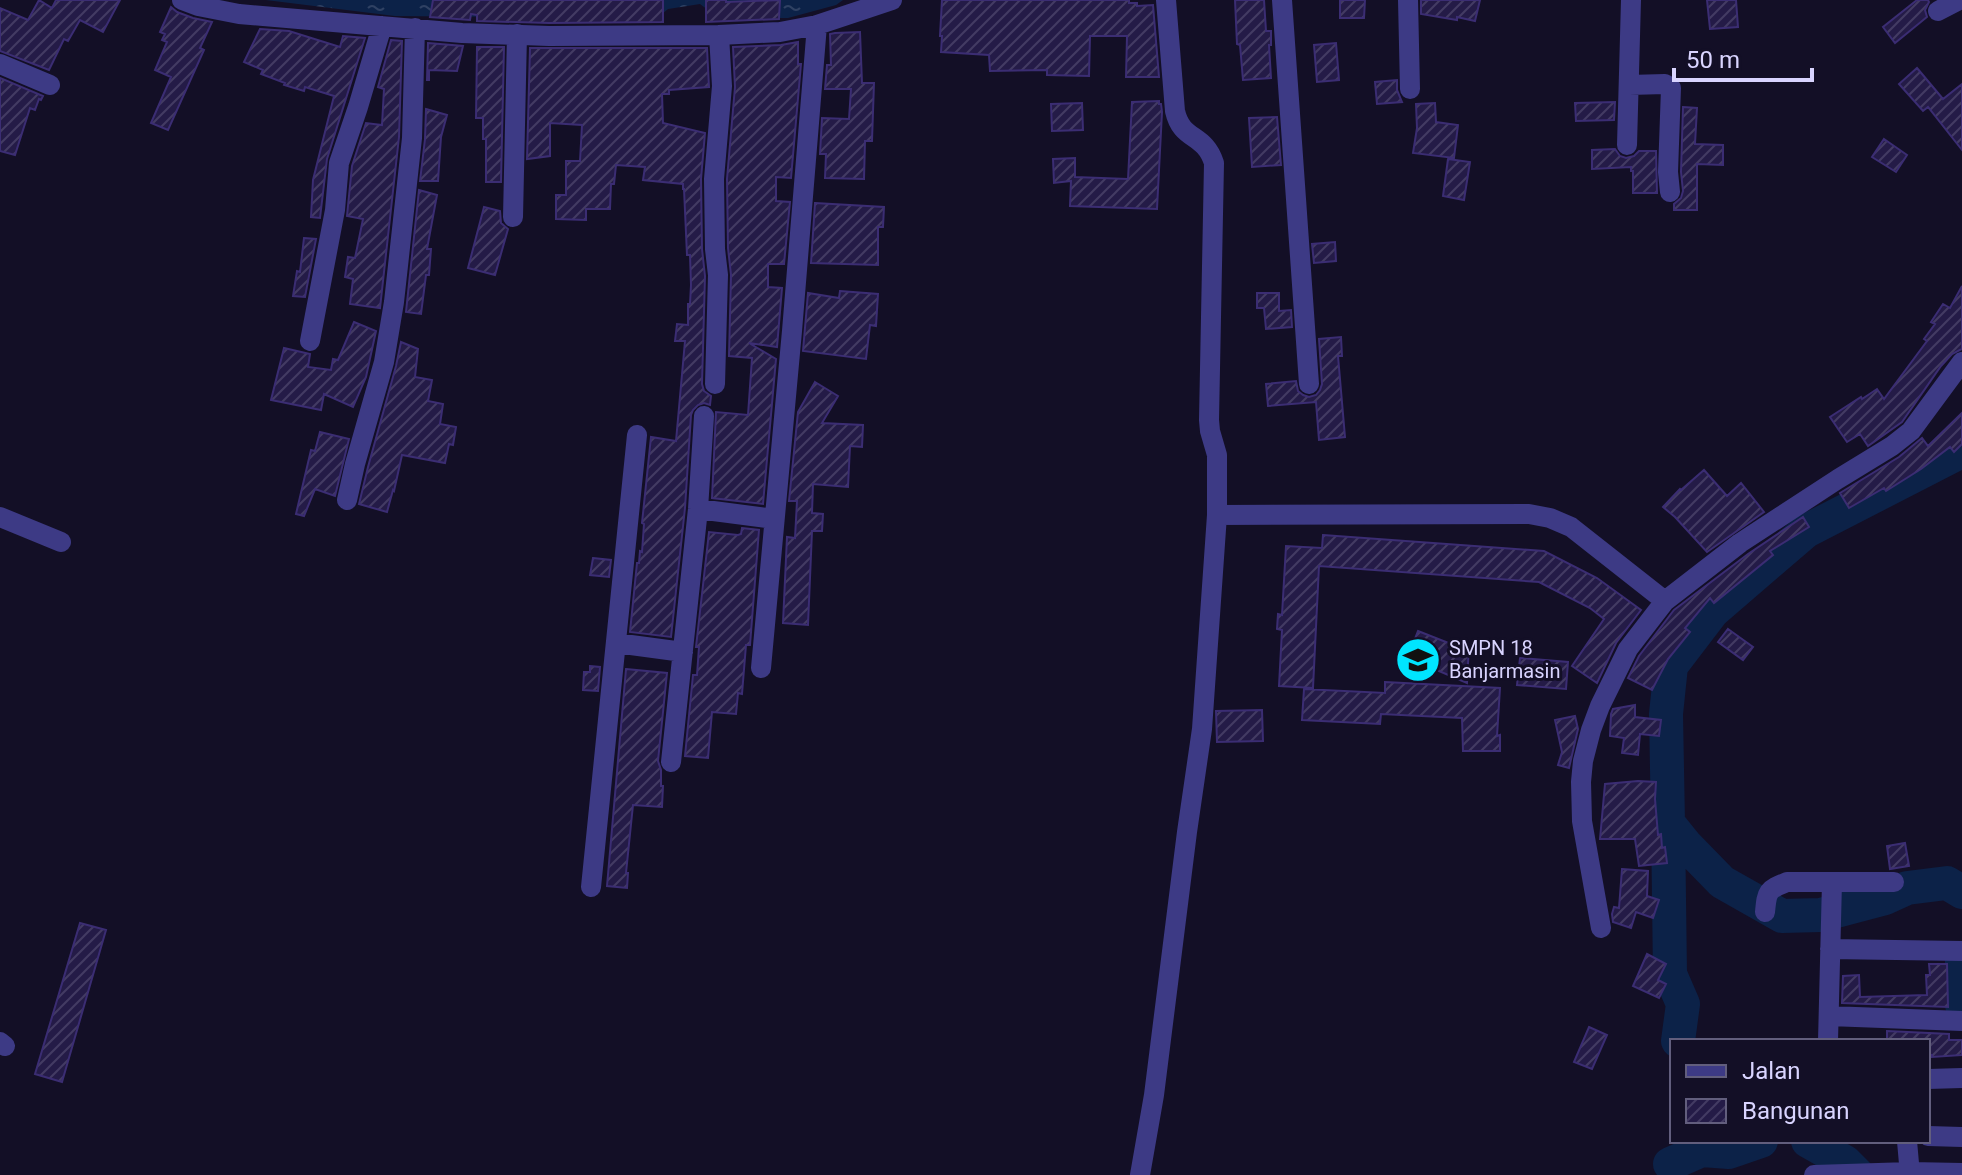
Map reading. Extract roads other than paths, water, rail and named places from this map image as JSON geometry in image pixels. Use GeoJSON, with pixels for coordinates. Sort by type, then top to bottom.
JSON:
{"type":"FeatureCollection","features":[{"type":"Feature","properties":{"kind":"street"},"geometry":{"type":"LineString","coordinates":[[182,0],[239,14],[462,33],[549,36],[780,32],[817,25],[892,0]]}},
{"type":"Feature","properties":{"kind":"street"},"geometry":{"type":"LineString","coordinates":[[1140,1175],[1154,1095],[1202,729],[1217,515],[1217,455],[1209,420],[1214,163],[1203,142],[1183,130],[1177,122],[1166,0]]}},
{"type":"Feature","properties":{"kind":"street"},"geometry":{"type":"LineString","coordinates":[[1282,0],[1309,384]]}},
{"type":"Feature","properties":{"kind":"street"},"geometry":{"type":"LineString","coordinates":[[1408,0],[1410,89]]}},
{"type":"Feature","properties":{"kind":"street"},"geometry":{"type":"LineString","coordinates":[[1627,145],[1631,0]]}},
{"type":"Feature","properties":{"kind":"street"},"geometry":{"type":"LineString","coordinates":[[1938,11],[1959,0]]}},
{"type":"Feature","properties":{"kind":"street"},"geometry":{"type":"LineString","coordinates":[[761,668],[817,25]]}},
{"type":"Feature","properties":{"kind":"street"},"geometry":{"type":"LineString","coordinates":[[310,341],[335,210],[339,163],[382,26]]}},
{"type":"Feature","properties":{"kind":"street"},"geometry":{"type":"LineString","coordinates":[[347,500],[384,362],[394,302],[412,138],[415,28]]}},
{"type":"Feature","properties":{"kind":"street"},"geometry":{"type":"LineString","coordinates":[[513,217],[517,34]]}},
{"type":"Feature","properties":{"kind":"street"},"geometry":{"type":"LineString","coordinates":[[715,384],[718,275],[714,179],[722,86],[719,35]]}},
{"type":"Feature","properties":{"kind":"street"},"geometry":{"type":"LineString","coordinates":[[0,64],[50,85]]}},
{"type":"Feature","properties":{"kind":"street"},"geometry":{"type":"LineString","coordinates":[[1629,85],[1665,84],[1671,88],[1670,192]]}},
{"type":"Feature","properties":{"kind":"street"},"geometry":{"type":"LineString","coordinates":[[1601,928],[1582,821],[1583,761],[1591,730],[1628,649],[1665,601],[1740,543],[1911,431],[1962,362]]}},
{"type":"Feature","properties":{"kind":"street"},"geometry":{"type":"LineString","coordinates":[[671,762],[698,509],[704,416]]}},
{"type":"Feature","properties":{"kind":"street"},"geometry":{"type":"LineString","coordinates":[[591,887],[637,435]]}},
{"type":"Feature","properties":{"kind":"street"},"geometry":{"type":"LineString","coordinates":[[698,509],[774,519]]}},
{"type":"Feature","properties":{"kind":"street"},"geometry":{"type":"LineString","coordinates":[[1217,515],[1529,514],[1550,518],[1571,527],[1665,601]]}},
{"type":"Feature","properties":{"kind":"street"},"geometry":{"type":"LineString","coordinates":[[0,517],[61,542]]}},
{"type":"Feature","properties":{"kind":"street"},"geometry":{"type":"LineString","coordinates":[[616,643],[683,652]]}},
{"type":"Feature","properties":{"kind":"street"},"geometry":{"type":"LineString","coordinates":[[1765,912],[1767,894],[1771,888],[1787,882],[1894,882]]}},
{"type":"Feature","properties":{"kind":"street"},"geometry":{"type":"LineString","coordinates":[[1828,1039],[1832,882]]}},
{"type":"Feature","properties":{"kind":"street"},"geometry":{"type":"LineString","coordinates":[[1830,949],[1962,951]]}},
{"type":"Feature","properties":{"kind":"street"},"geometry":{"type":"LineString","coordinates":[[1829,1016],[1962,1021]]}},
{"type":"Feature","properties":{"kind":"street"},"geometry":{"type":"LineString","coordinates":[[1930,1079],[1962,1078]]}},
{"type":"Feature","properties":{"kind":"street"},"geometry":{"type":"LineString","coordinates":[[1930,1136],[1962,1137]]}},
{"type":"Feature","properties":{"kind":"street"},"geometry":{"type":"LineString","coordinates":[[1907,1143],[1910,1174]]}},
{"type":"Feature","properties":{"kind":"street"},"geometry":{"type":"LineString","coordinates":[[1814,1175],[1962,1173]]}},
{"type":"Feature","properties":{"kind":"water"},"geometry":{"type":"Polygon","coordinates":[[[266,0],[843,0],[836,5],[788,18],[719,18],[700,4],[668,9],[657,18],[395,16],[266,0]]]}},
{"type":"Feature","properties":{"kind":"waterway"},"geometry":{"type":"LineString","coordinates":[[1962,451],[1806,531],[1713,611],[1671,666],[1666,714],[1668,823],[1722,882],[1782,916],[1821,915],[1885,898],[1907,888],[1947,883],[1962,892]]}},
{"type":"Feature","properties":{"kind":"waterway"},"geometry":{"type":"LineString","coordinates":[[1668,823],[1670,974],[1683,1004],[1678,1039]]}},
{"type":"Feature","properties":{"kind":"waterway"},"geometry":{"type":"LineString","coordinates":[[1962,958],[1962,1005]]}},
{"type":"Feature","properties":{"kind":"waterway"},"geometry":{"type":"LineString","coordinates":[[1670,1164],[1702,1150],[1729,1152],[1755,1143]]}},
{"type":"Feature","properties":{"kind":"waterway"},"geometry":{"type":"LineString","coordinates":[[1812,1143],[1845,1162],[1858,1175]]}},
{"type":"Feature","properties":{"kind":"place","name":"SMPN 18 Banjarmasin"},"geometry":{"type":"Point","coordinates":[1418,660]}}]}
